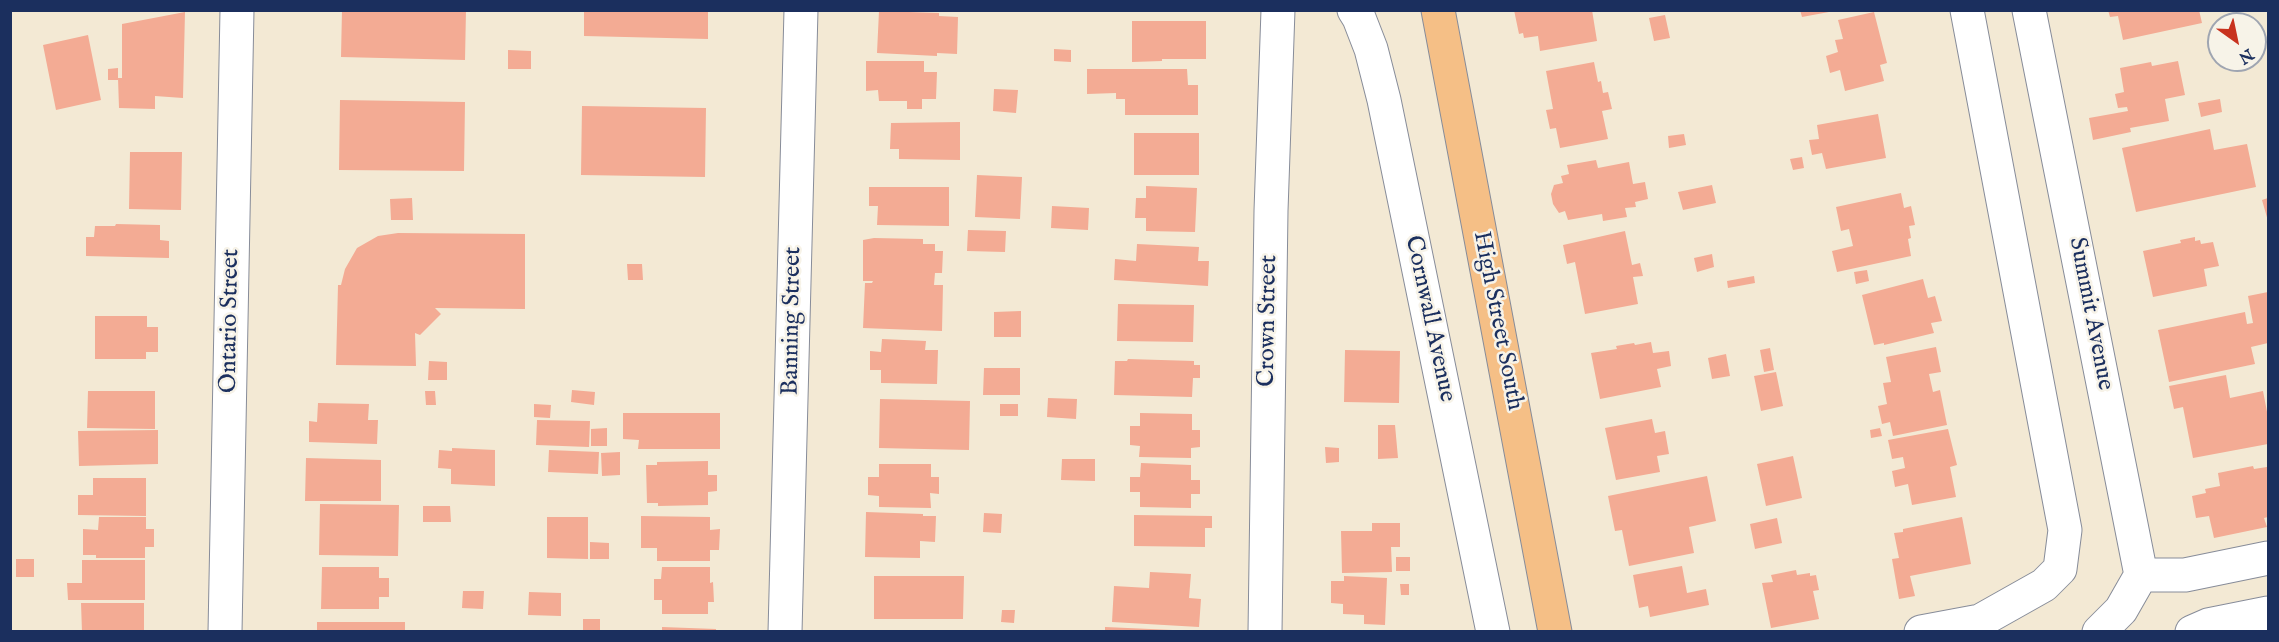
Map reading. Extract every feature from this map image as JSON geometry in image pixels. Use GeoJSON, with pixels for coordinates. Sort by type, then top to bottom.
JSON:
{"type":"FeatureCollection","features":[{"type":"Feature","properties":{"kind":"main road","name":"High Street South"},"geometry":{"type":"LineString","coordinates":[[1438,10],[1555,632]]}},
{"type":"Feature","properties":{"kind":"street","name":"Ontario Street"},"geometry":{"type":"LineString","coordinates":[[225,632],[237,10]]}},
{"type":"Feature","properties":{"kind":"street","name":"Banning Street"},"geometry":{"type":"LineString","coordinates":[[785,632],[801,10]]}},
{"type":"Feature","properties":{"kind":"street","name":"Crown Street"},"geometry":{"type":"LineString","coordinates":[[1265,632],[1270,211],[1278,10]]}},
{"type":"Feature","properties":{"kind":"street","name":"Cornwall Avenue"},"geometry":{"type":"LineString","coordinates":[[1354,10],[1371,49],[1384,100],[1493,632]]}},
{"type":"Feature","properties":{"kind":"street"},"geometry":{"type":"LineString","coordinates":[[1920,632],[1980,621],[2043,585],[2060,569],[2066,530],[1967,10]]}},
{"type":"Feature","properties":{"kind":"street","name":"Summit Avenue"},"geometry":{"type":"LineString","coordinates":[[2029,10],[2141,576]]}},
{"type":"Feature","properties":{"kind":"street"},"geometry":{"type":"LineString","coordinates":[[2099,632],[2121,610],[2141,576],[2184,575],[2268,558]]}},
{"type":"Feature","properties":{"kind":"street"},"geometry":{"type":"LineString","coordinates":[[2192,632],[2208,625],[2268,613]]}},
{"type":"Feature","properties":{"kind":"building"},"geometry":{"type":"Polygon","coordinates":[[[342,10],[466,10],[465,60],[341,57],[342,10]]]}},
{"type":"Feature","properties":{"kind":"building"},"geometry":{"type":"Polygon","coordinates":[[[584,10],[708,10],[708,39],[584,36],[584,10]]]}},
{"type":"Feature","properties":{"kind":"building"},"geometry":{"type":"Polygon","coordinates":[[[1514,10],[1592,10],[1597,41],[1540,51],[1538,36],[1524,38],[1523,33],[1519,34],[1514,10]]]}},
{"type":"Feature","properties":{"kind":"building"},"geometry":{"type":"Polygon","coordinates":[[[1800,10],[1829,10],[1829,12],[1802,17],[1800,10]]]}},
{"type":"Feature","properties":{"kind":"building"},"geometry":{"type":"Polygon","coordinates":[[[2108,10],[2199,10],[2202,23],[2123,40],[2118,16],[2110,17],[2108,10]]]}},
{"type":"Feature","properties":{"kind":"building"},"geometry":{"type":"Polygon","coordinates":[[[879,11],[939,13],[939,16],[958,17],[957,54],[937,53],[937,56],[877,53],[879,11]]]}},
{"type":"Feature","properties":{"kind":"building"},"geometry":{"type":"Polygon","coordinates":[[[185,12],[183,98],[155,96],[155,109],[119,108],[118,78],[122,78],[122,24],[185,12]]]}},
{"type":"Feature","properties":{"kind":"building"},"geometry":{"type":"Polygon","coordinates":[[[1874,12],[1887,63],[1880,65],[1884,81],[1845,91],[1840,70],[1830,73],[1826,56],[1838,52],[1835,40],[1843,39],[1838,20],[1874,12]]]}},
{"type":"Feature","properties":{"kind":"building"},"geometry":{"type":"Polygon","coordinates":[[[1665,15],[1670,38],[1654,41],[1649,18],[1665,15]]]}},
{"type":"Feature","properties":{"kind":"building"},"geometry":{"type":"Polygon","coordinates":[[[1132,21],[1206,21],[1206,59],[1132,62],[1132,21]]]}},
{"type":"Feature","properties":{"kind":"building"},"geometry":{"type":"Polygon","coordinates":[[[88,35],[101,100],[56,110],[43,45],[88,35]]]}},
{"type":"Feature","properties":{"kind":"building"},"geometry":{"type":"Polygon","coordinates":[[[1054,49],[1071,50],[1071,62],[1054,61],[1054,49]]]}},
{"type":"Feature","properties":{"kind":"building"},"geometry":{"type":"Polygon","coordinates":[[[508,50],[531,51],[531,69],[508,69],[508,50]]]}},
{"type":"Feature","properties":{"kind":"building"},"geometry":{"type":"Polygon","coordinates":[[[866,61],[924,61],[924,72],[937,72],[936,99],[922,99],[922,109],[907,109],[907,101],[879,101],[878,90],[866,91],[866,61]]]}},
{"type":"Feature","properties":{"kind":"building"},"geometry":{"type":"Polygon","coordinates":[[[2178,61],[2185,95],[2165,99],[2169,121],[2130,128],[2131,132],[2093,140],[2089,118],[2128,111],[2127,107],[2118,108],[2115,94],[2124,92],[2120,68],[2151,62],[2152,66],[2178,61]]]}},
{"type":"Feature","properties":{"kind":"building"},"geometry":{"type":"Polygon","coordinates":[[[1594,62],[1598,82],[1601,81],[1603,93],[1608,92],[1612,109],[1602,111],[1608,139],[1560,148],[1556,128],[1550,129],[1546,110],[1553,109],[1546,71],[1594,62]]]}},
{"type":"Feature","properties":{"kind":"building"},"geometry":{"type":"Polygon","coordinates":[[[118,68],[118,80],[108,80],[108,69],[118,68]]]}},
{"type":"Feature","properties":{"kind":"building"},"geometry":{"type":"Polygon","coordinates":[[[1087,69],[1187,69],[1188,85],[1198,85],[1198,115],[1125,115],[1125,99],[1116,99],[1116,93],[1087,94],[1087,69]]]}},
{"type":"Feature","properties":{"kind":"building"},"geometry":{"type":"Polygon","coordinates":[[[994,89],[1018,90],[1016,113],[993,111],[994,89]]]}},
{"type":"Feature","properties":{"kind":"building"},"geometry":{"type":"Polygon","coordinates":[[[2220,99],[2222,112],[2201,117],[2198,103],[2220,99]]]}},
{"type":"Feature","properties":{"kind":"building"},"geometry":{"type":"Polygon","coordinates":[[[340,100],[465,102],[464,171],[339,170],[340,100]]]}},
{"type":"Feature","properties":{"kind":"building"},"geometry":{"type":"Polygon","coordinates":[[[582,106],[706,108],[705,177],[581,175],[582,106]]]}},
{"type":"Feature","properties":{"kind":"building"},"geometry":{"type":"Polygon","coordinates":[[[1878,114],[1886,158],[1826,169],[1822,153],[1812,155],[1809,140],[1819,139],[1817,125],[1878,114]]]}},
{"type":"Feature","properties":{"kind":"building"},"geometry":{"type":"Polygon","coordinates":[[[960,122],[960,160],[899,159],[899,149],[890,149],[891,123],[960,122]]]}},
{"type":"Feature","properties":{"kind":"building"},"geometry":{"type":"Polygon","coordinates":[[[2210,129],[2214,150],[2247,144],[2256,187],[2136,212],[2122,148],[2210,129]]]}},
{"type":"Feature","properties":{"kind":"building"},"geometry":{"type":"Polygon","coordinates":[[[1134,133],[1199,133],[1199,175],[1134,175],[1134,133]]]}},
{"type":"Feature","properties":{"kind":"building"},"geometry":{"type":"Polygon","coordinates":[[[1684,134],[1686,145],[1669,148],[1668,136],[1684,134]]]}},
{"type":"Feature","properties":{"kind":"building"},"geometry":{"type":"Polygon","coordinates":[[[130,152],[182,152],[181,210],[129,209],[130,152]]]}},
{"type":"Feature","properties":{"kind":"building"},"geometry":{"type":"Polygon","coordinates":[[[1802,157],[1804,168],[1793,170],[1790,159],[1802,157]]]}},
{"type":"Feature","properties":{"kind":"building"},"geometry":{"type":"Polygon","coordinates":[[[1596,160],[1598,168],[1629,162],[1633,184],[1645,182],[1648,199],[1635,202],[1636,207],[1625,208],[1627,217],[1603,221],[1602,214],[1568,220],[1565,211],[1559,213],[1553,204],[1551,194],[1554,185],[1563,183],[1561,176],[1569,174],[1567,165],[1596,160]]]}},
{"type":"Feature","properties":{"kind":"building"},"geometry":{"type":"Polygon","coordinates":[[[977,175],[1022,177],[1020,219],[975,217],[977,175]]]}},
{"type":"Feature","properties":{"kind":"building"},"geometry":{"type":"Polygon","coordinates":[[[1712,185],[1716,203],[1683,210],[1678,192],[1712,185]]]}},
{"type":"Feature","properties":{"kind":"building"},"geometry":{"type":"Polygon","coordinates":[[[1146,186],[1197,188],[1195,232],[1146,231],[1146,218],[1135,218],[1136,198],[1146,198],[1146,186]]]}},
{"type":"Feature","properties":{"kind":"building"},"geometry":{"type":"Polygon","coordinates":[[[869,187],[949,187],[949,226],[877,225],[878,206],[869,206],[869,187]]]}},
{"type":"Feature","properties":{"kind":"building"},"geometry":{"type":"Polygon","coordinates":[[[1901,193],[1904,208],[1911,206],[1915,225],[1909,226],[1911,238],[1908,239],[1911,256],[1837,272],[1832,251],[1853,246],[1849,229],[1841,231],[1836,207],[1901,193]]]}},
{"type":"Feature","properties":{"kind":"building"},"geometry":{"type":"Polygon","coordinates":[[[412,198],[413,220],[391,220],[390,199],[412,198]]]}},
{"type":"Feature","properties":{"kind":"building"},"geometry":{"type":"Polygon","coordinates":[[[2268,198],[2268,221],[2262,200],[2268,198]]]}},
{"type":"Feature","properties":{"kind":"building"},"geometry":{"type":"Polygon","coordinates":[[[1052,206],[1089,208],[1088,230],[1051,228],[1052,206]]]}},
{"type":"Feature","properties":{"kind":"building"},"geometry":{"type":"Polygon","coordinates":[[[116,224],[160,225],[160,240],[169,241],[169,258],[86,256],[86,237],[94,237],[95,226],[115,226],[116,224]]]}},
{"type":"Feature","properties":{"kind":"building"},"geometry":{"type":"Polygon","coordinates":[[[968,230],[1006,231],[1005,252],[967,251],[968,230]]]}},
{"type":"Feature","properties":{"kind":"building"},"geometry":{"type":"Polygon","coordinates":[[[1625,231],[1632,265],[1640,263],[1643,276],[1633,277],[1638,304],[1585,314],[1575,262],[1567,264],[1563,245],[1625,231]]]}},
{"type":"Feature","properties":{"kind":"building"},"geometry":{"type":"Polygon","coordinates":[[[398,233],[525,234],[525,309],[435,308],[441,314],[420,335],[415,333],[416,366],[336,365],[338,285],[341,285],[345,269],[357,248],[378,236],[398,233]]]}},
{"type":"Feature","properties":{"kind":"building"},"geometry":{"type":"Polygon","coordinates":[[[2195,237],[2195,241],[2200,240],[2201,244],[2213,242],[2219,266],[2204,269],[2207,286],[2153,297],[2143,251],[2181,243],[2180,240],[2195,237]]]}},
{"type":"Feature","properties":{"kind":"building"},"geometry":{"type":"Polygon","coordinates":[[[874,238],[923,239],[923,244],[935,244],[935,251],[943,251],[942,273],[935,273],[934,285],[943,285],[942,331],[863,328],[865,283],[873,281],[863,281],[863,240],[874,238]]]}},
{"type":"Feature","properties":{"kind":"building"},"geometry":{"type":"Polygon","coordinates":[[[1137,244],[1199,247],[1198,261],[1209,261],[1208,286],[1114,280],[1115,259],[1136,261],[1137,244]]]}},
{"type":"Feature","properties":{"kind":"building"},"geometry":{"type":"Polygon","coordinates":[[[1712,254],[1714,267],[1697,272],[1694,258],[1712,254]]]}},
{"type":"Feature","properties":{"kind":"building"},"geometry":{"type":"Polygon","coordinates":[[[627,264],[642,264],[643,280],[628,280],[627,264]]]}},
{"type":"Feature","properties":{"kind":"building"},"geometry":{"type":"Polygon","coordinates":[[[1867,270],[1869,281],[1856,284],[1854,272],[1867,270]]]}},
{"type":"Feature","properties":{"kind":"building"},"geometry":{"type":"Polygon","coordinates":[[[1754,276],[1755,283],[1728,288],[1727,281],[1754,276]]]}},
{"type":"Feature","properties":{"kind":"building"},"geometry":{"type":"Polygon","coordinates":[[[1923,279],[1928,298],[1935,296],[1942,321],[1931,323],[1934,333],[1884,345],[1884,343],[1874,345],[1862,295],[1923,279]]]}},
{"type":"Feature","properties":{"kind":"building"},"geometry":{"type":"Polygon","coordinates":[[[2268,292],[2268,343],[2251,347],[2255,364],[2169,382],[2158,330],[2245,312],[2247,324],[2253,323],[2248,296],[2268,292]]]}},
{"type":"Feature","properties":{"kind":"building"},"geometry":{"type":"Polygon","coordinates":[[[1118,304],[1194,305],[1193,342],[1117,341],[1118,304]]]}},
{"type":"Feature","properties":{"kind":"building"},"geometry":{"type":"Polygon","coordinates":[[[1021,311],[1021,337],[994,337],[994,312],[1021,311]]]}},
{"type":"Feature","properties":{"kind":"building"},"geometry":{"type":"Polygon","coordinates":[[[95,316],[147,316],[147,327],[158,327],[158,352],[146,352],[146,359],[95,359],[95,316]]]}},
{"type":"Feature","properties":{"kind":"building"},"geometry":{"type":"Polygon","coordinates":[[[882,339],[926,341],[925,350],[938,350],[937,384],[881,383],[881,370],[870,370],[870,351],[881,352],[882,339]]]}},
{"type":"Feature","properties":{"kind":"building"},"geometry":{"type":"Polygon","coordinates":[[[1651,342],[1653,353],[1669,351],[1671,366],[1657,369],[1661,387],[1600,399],[1591,353],[1617,349],[1616,346],[1651,342]]]}},
{"type":"Feature","properties":{"kind":"building"},"geometry":{"type":"Polygon","coordinates":[[[1936,347],[1941,372],[1929,374],[1933,392],[1940,390],[1947,425],[1893,436],[1890,422],[1882,424],[1878,406],[1887,404],[1883,383],[1891,382],[1886,357],[1936,347]]]}},
{"type":"Feature","properties":{"kind":"building"},"geometry":{"type":"Polygon","coordinates":[[[1770,348],[1774,370],[1764,372],[1760,350],[1770,348]]]}},
{"type":"Feature","properties":{"kind":"building"},"geometry":{"type":"Polygon","coordinates":[[[1345,350],[1400,351],[1399,403],[1344,402],[1345,350]]]}},
{"type":"Feature","properties":{"kind":"building"},"geometry":{"type":"Polygon","coordinates":[[[1726,354],[1730,376],[1712,379],[1708,358],[1726,354]]]}},
{"type":"Feature","properties":{"kind":"building"},"geometry":{"type":"Polygon","coordinates":[[[1128,359],[1194,361],[1194,365],[1200,365],[1200,378],[1193,378],[1192,397],[1114,395],[1115,361],[1127,361],[1128,359]]]}},
{"type":"Feature","properties":{"kind":"building"},"geometry":{"type":"Polygon","coordinates":[[[429,361],[447,362],[447,380],[428,380],[429,361]]]}},
{"type":"Feature","properties":{"kind":"building"},"geometry":{"type":"Polygon","coordinates":[[[984,368],[1020,368],[1020,395],[983,395],[984,368]]]}},
{"type":"Feature","properties":{"kind":"building"},"geometry":{"type":"Polygon","coordinates":[[[1776,372],[1783,406],[1761,411],[1754,376],[1776,372]]]}},
{"type":"Feature","properties":{"kind":"building"},"geometry":{"type":"Polygon","coordinates":[[[2226,375],[2230,398],[2263,391],[2268,417],[2268,444],[2193,458],[2183,407],[2174,409],[2169,386],[2226,375]]]}},
{"type":"Feature","properties":{"kind":"building"},"geometry":{"type":"Polygon","coordinates":[[[572,390],[595,392],[594,405],[571,402],[572,390]]]}},
{"type":"Feature","properties":{"kind":"building"},"geometry":{"type":"Polygon","coordinates":[[[88,391],[155,391],[155,429],[87,428],[88,391]]]}},
{"type":"Feature","properties":{"kind":"building"},"geometry":{"type":"Polygon","coordinates":[[[425,391],[435,391],[436,405],[426,405],[425,391]]]}},
{"type":"Feature","properties":{"kind":"building"},"geometry":{"type":"Polygon","coordinates":[[[1048,398],[1077,399],[1076,419],[1047,417],[1048,398]]]}},
{"type":"Feature","properties":{"kind":"building"},"geometry":{"type":"Polygon","coordinates":[[[880,399],[970,401],[969,450],[879,448],[880,399]]]}},
{"type":"Feature","properties":{"kind":"building"},"geometry":{"type":"Polygon","coordinates":[[[318,403],[369,404],[368,420],[378,420],[377,444],[309,442],[309,421],[317,422],[318,403]]]}},
{"type":"Feature","properties":{"kind":"building"},"geometry":{"type":"Polygon","coordinates":[[[534,404],[551,405],[550,418],[534,417],[534,404]]]}},
{"type":"Feature","properties":{"kind":"building"},"geometry":{"type":"Polygon","coordinates":[[[1000,404],[1018,404],[1018,416],[1000,416],[1000,404]]]}},
{"type":"Feature","properties":{"kind":"building"},"geometry":{"type":"Polygon","coordinates":[[[623,413],[720,413],[720,449],[638,449],[639,440],[623,439],[623,413]]]}},
{"type":"Feature","properties":{"kind":"building"},"geometry":{"type":"Polygon","coordinates":[[[1140,413],[1192,414],[1192,430],[1200,430],[1200,447],[1191,448],[1191,458],[1139,457],[1140,446],[1130,445],[1130,426],[1140,426],[1140,413]]]}},
{"type":"Feature","properties":{"kind":"building"},"geometry":{"type":"Polygon","coordinates":[[[1652,419],[1655,433],[1665,431],[1669,454],[1657,456],[1660,472],[1616,480],[1605,428],[1652,419]]]}},
{"type":"Feature","properties":{"kind":"building"},"geometry":{"type":"Polygon","coordinates":[[[537,420],[590,421],[589,447],[536,445],[537,420]]]}},
{"type":"Feature","properties":{"kind":"building"},"geometry":{"type":"Polygon","coordinates":[[[1378,425],[1395,425],[1398,458],[1378,459],[1378,425]]]}},
{"type":"Feature","properties":{"kind":"building"},"geometry":{"type":"Polygon","coordinates":[[[607,428],[607,446],[591,446],[591,429],[607,428]]]}},
{"type":"Feature","properties":{"kind":"building"},"geometry":{"type":"Polygon","coordinates":[[[1880,428],[1882,436],[1871,438],[1870,430],[1880,428]]]}},
{"type":"Feature","properties":{"kind":"building"},"geometry":{"type":"Polygon","coordinates":[[[1948,429],[1957,465],[1950,467],[1956,497],[1912,505],[1908,484],[1895,487],[1892,471],[1905,468],[1903,457],[1892,459],[1888,440],[1948,429]]]}},
{"type":"Feature","properties":{"kind":"building"},"geometry":{"type":"Polygon","coordinates":[[[158,430],[158,464],[79,466],[78,431],[158,430]]]}},
{"type":"Feature","properties":{"kind":"building"},"geometry":{"type":"Polygon","coordinates":[[[1325,447],[1339,448],[1339,462],[1326,463],[1325,447]]]}},
{"type":"Feature","properties":{"kind":"building"},"geometry":{"type":"Polygon","coordinates":[[[452,448],[495,450],[495,486],[451,484],[451,469],[438,468],[439,450],[452,451],[452,448]]]}},
{"type":"Feature","properties":{"kind":"building"},"geometry":{"type":"Polygon","coordinates":[[[549,450],[599,452],[598,474],[548,472],[549,450]]]}},
{"type":"Feature","properties":{"kind":"building"},"geometry":{"type":"Polygon","coordinates":[[[620,452],[620,475],[602,476],[601,453],[620,452]]]}},
{"type":"Feature","properties":{"kind":"building"},"geometry":{"type":"Polygon","coordinates":[[[1793,456],[1802,498],[1766,506],[1757,464],[1793,456]]]}},
{"type":"Feature","properties":{"kind":"building"},"geometry":{"type":"Polygon","coordinates":[[[306,458],[381,460],[381,501],[305,501],[306,458]]]}},
{"type":"Feature","properties":{"kind":"building"},"geometry":{"type":"Polygon","coordinates":[[[1062,459],[1095,459],[1095,481],[1061,480],[1062,459]]]}},
{"type":"Feature","properties":{"kind":"building"},"geometry":{"type":"Polygon","coordinates":[[[708,461],[708,475],[717,475],[717,491],[708,492],[708,505],[658,506],[658,503],[647,503],[646,465],[657,465],[657,462],[708,461]]]}},
{"type":"Feature","properties":{"kind":"building"},"geometry":{"type":"Polygon","coordinates":[[[1141,463],[1191,465],[1191,480],[1200,480],[1200,494],[1191,494],[1191,508],[1140,507],[1140,492],[1130,492],[1130,477],[1140,477],[1141,463]]]}},
{"type":"Feature","properties":{"kind":"building"},"geometry":{"type":"Polygon","coordinates":[[[879,464],[931,464],[931,477],[939,477],[939,494],[930,493],[931,508],[879,507],[879,496],[868,495],[868,477],[879,477],[879,464]]]}},
{"type":"Feature","properties":{"kind":"building"},"geometry":{"type":"Polygon","coordinates":[[[2253,466],[2254,469],[2267,467],[2268,517],[2264,518],[2267,527],[2214,538],[2209,516],[2196,518],[2192,496],[2206,493],[2205,489],[2220,486],[2218,473],[2253,466]]]}},
{"type":"Feature","properties":{"kind":"building"},"geometry":{"type":"Polygon","coordinates":[[[1707,476],[1716,521],[1689,527],[1694,553],[1629,566],[1622,530],[1615,531],[1608,496],[1707,476]]]}},
{"type":"Feature","properties":{"kind":"building"},"geometry":{"type":"Polygon","coordinates":[[[93,478],[146,478],[146,516],[78,515],[78,495],[93,495],[93,478]]]}},
{"type":"Feature","properties":{"kind":"building"},"geometry":{"type":"Polygon","coordinates":[[[320,504],[399,505],[398,556],[319,555],[320,504]]]}},
{"type":"Feature","properties":{"kind":"building"},"geometry":{"type":"Polygon","coordinates":[[[423,506],[450,506],[451,522],[423,522],[423,506]]]}},
{"type":"Feature","properties":{"kind":"building"},"geometry":{"type":"Polygon","coordinates":[[[866,512],[936,516],[935,542],[920,541],[920,558],[865,557],[866,512]]]}},
{"type":"Feature","properties":{"kind":"building"},"geometry":{"type":"Polygon","coordinates":[[[984,513],[1002,514],[1001,533],[983,532],[984,513]]]}},
{"type":"Feature","properties":{"kind":"building"},"geometry":{"type":"Polygon","coordinates":[[[1134,515],[1212,516],[1212,528],[1205,528],[1205,547],[1134,546],[1134,515]]]}},
{"type":"Feature","properties":{"kind":"building"},"geometry":{"type":"Polygon","coordinates":[[[641,516],[710,517],[710,530],[720,529],[719,550],[710,550],[710,561],[657,561],[657,548],[641,548],[641,516]]]}},
{"type":"Feature","properties":{"kind":"building"},"geometry":{"type":"Polygon","coordinates":[[[99,517],[146,517],[146,529],[154,529],[154,547],[145,547],[145,558],[96,558],[96,555],[83,555],[83,529],[98,530],[99,517]]]}},
{"type":"Feature","properties":{"kind":"building"},"geometry":{"type":"Polygon","coordinates":[[[547,517],[588,517],[588,559],[547,558],[547,517]]]}},
{"type":"Feature","properties":{"kind":"building"},"geometry":{"type":"Polygon","coordinates":[[[1962,517],[1971,564],[1910,576],[1915,596],[1899,599],[1892,559],[1899,558],[1894,533],[1903,532],[1903,529],[1962,517]]]}},
{"type":"Feature","properties":{"kind":"building"},"geometry":{"type":"Polygon","coordinates":[[[1777,518],[1782,543],[1755,549],[1750,524],[1777,518]]]}},
{"type":"Feature","properties":{"kind":"building"},"geometry":{"type":"Polygon","coordinates":[[[1372,523],[1400,523],[1400,547],[1391,547],[1392,572],[1342,573],[1341,531],[1372,531],[1372,523]]]}},
{"type":"Feature","properties":{"kind":"building"},"geometry":{"type":"Polygon","coordinates":[[[590,542],[609,543],[609,559],[590,559],[590,542]]]}},
{"type":"Feature","properties":{"kind":"building"},"geometry":{"type":"Polygon","coordinates":[[[1396,557],[1410,557],[1410,571],[1396,571],[1396,557]]]}},
{"type":"Feature","properties":{"kind":"building"},"geometry":{"type":"Polygon","coordinates":[[[16,559],[34,559],[34,577],[16,577],[16,559]]]}},
{"type":"Feature","properties":{"kind":"building"},"geometry":{"type":"Polygon","coordinates":[[[82,560],[145,560],[145,600],[68,600],[67,583],[82,583],[82,560]]]}},
{"type":"Feature","properties":{"kind":"building"},"geometry":{"type":"Polygon","coordinates":[[[1682,566],[1687,593],[1706,589],[1709,605],[1650,617],[1648,606],[1639,608],[1633,575],[1682,566]]]}},
{"type":"Feature","properties":{"kind":"building"},"geometry":{"type":"Polygon","coordinates":[[[322,567],[379,567],[379,578],[389,578],[389,597],[379,597],[379,609],[321,609],[322,567]]]}},
{"type":"Feature","properties":{"kind":"building"},"geometry":{"type":"Polygon","coordinates":[[[662,567],[710,567],[710,583],[713,582],[714,602],[708,602],[708,614],[662,614],[662,600],[654,600],[654,579],[661,579],[662,567]]]}},
{"type":"Feature","properties":{"kind":"building"},"geometry":{"type":"Polygon","coordinates":[[[1796,570],[1797,575],[1810,573],[1810,576],[1816,575],[1819,590],[1813,591],[1819,619],[1771,628],[1762,583],[1773,582],[1771,575],[1796,570]]]}},
{"type":"Feature","properties":{"kind":"building"},"geometry":{"type":"Polygon","coordinates":[[[1150,572],[1191,574],[1189,598],[1201,599],[1199,627],[1112,622],[1114,586],[1149,588],[1150,572]]]}},
{"type":"Feature","properties":{"kind":"building"},"geometry":{"type":"Polygon","coordinates":[[[874,576],[964,576],[963,619],[874,619],[874,576]]]}},
{"type":"Feature","properties":{"kind":"building"},"geometry":{"type":"Polygon","coordinates":[[[1344,576],[1387,578],[1385,625],[1364,624],[1364,615],[1343,614],[1343,604],[1331,603],[1331,581],[1344,581],[1344,576]]]}},
{"type":"Feature","properties":{"kind":"building"},"geometry":{"type":"Polygon","coordinates":[[[1400,584],[1409,584],[1409,595],[1401,595],[1400,584]]]}},
{"type":"Feature","properties":{"kind":"building"},"geometry":{"type":"Polygon","coordinates":[[[463,591],[484,591],[483,609],[462,608],[463,591]]]}},
{"type":"Feature","properties":{"kind":"building"},"geometry":{"type":"Polygon","coordinates":[[[529,592],[561,593],[561,616],[528,615],[529,592]]]}},
{"type":"Feature","properties":{"kind":"building"},"geometry":{"type":"Polygon","coordinates":[[[81,603],[144,603],[144,632],[82,632],[81,603]]]}},
{"type":"Feature","properties":{"kind":"building"},"geometry":{"type":"Polygon","coordinates":[[[1002,610],[1015,610],[1014,623],[1001,622],[1002,610]]]}},
{"type":"Feature","properties":{"kind":"building"},"geometry":{"type":"Polygon","coordinates":[[[583,619],[600,619],[600,631],[583,631],[583,619]]]}},
{"type":"Feature","properties":{"kind":"building"},"geometry":{"type":"Polygon","coordinates":[[[317,622],[405,622],[405,632],[317,632],[317,622]]]}},
{"type":"Feature","properties":{"kind":"building"},"geometry":{"type":"Polygon","coordinates":[[[662,627],[716,629],[716,632],[662,632],[662,627]]]}},
{"type":"Feature","properties":{"kind":"building"},"geometry":{"type":"Polygon","coordinates":[[[1105,627],[1173,630],[1173,632],[1105,632],[1105,627]]]}}]}
